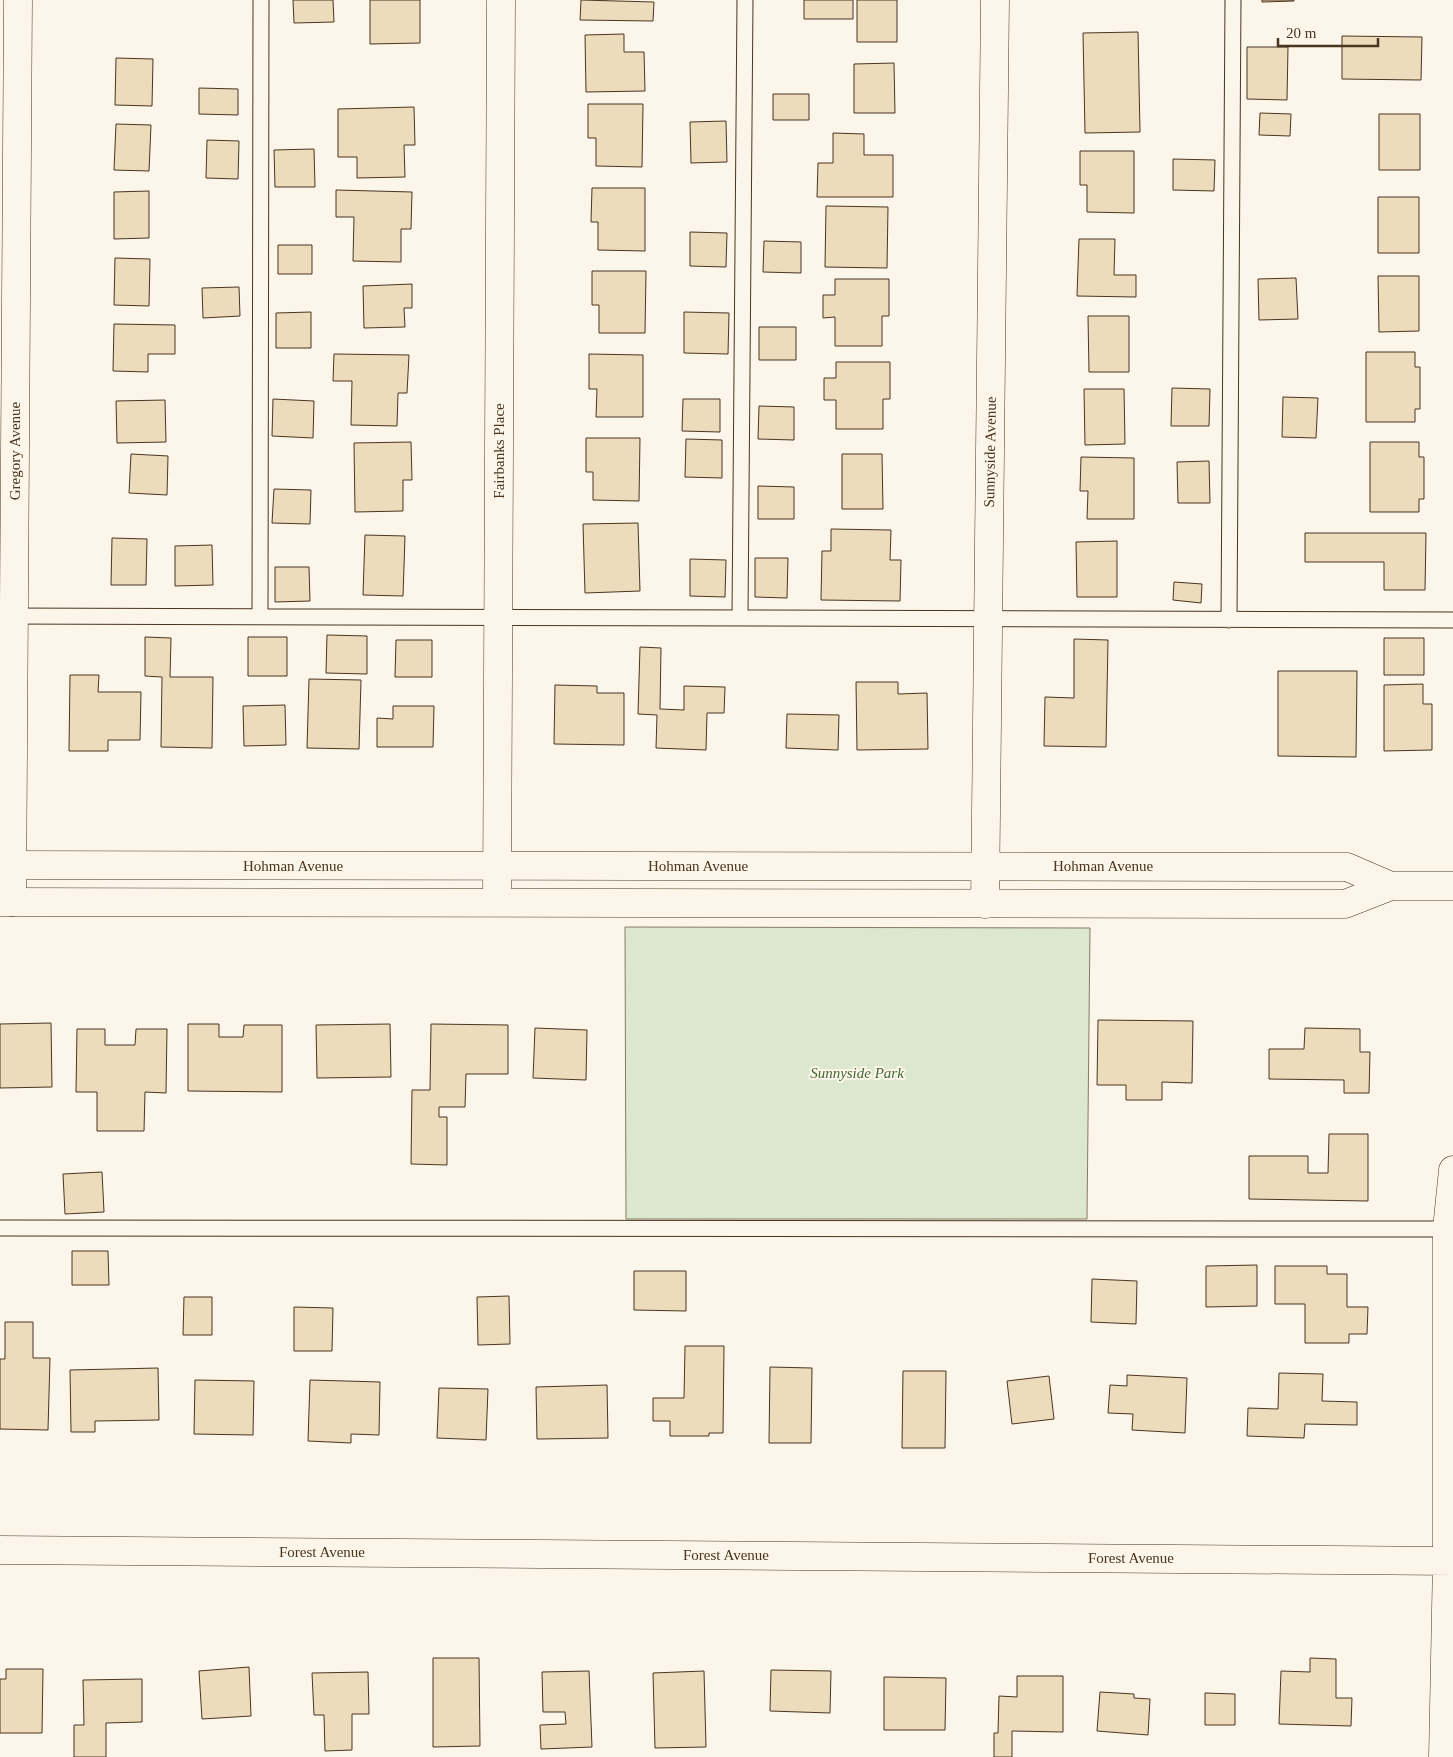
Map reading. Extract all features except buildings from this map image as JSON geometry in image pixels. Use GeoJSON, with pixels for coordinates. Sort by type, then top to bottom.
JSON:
{"type":"FeatureCollection","features":[{"type":"Feature","properties":{"kind":"street","name":"Gregory Avenue"},"geometry":{"type":"LineString","coordinates":[[6,902],[7,616],[18,0]]}},
{"type":"Feature","properties":{"kind":"street","name":"Fairbanks Place"},"geometry":{"type":"LineString","coordinates":[[497,902],[501,0]]}},
{"type":"Feature","properties":{"kind":"street","name":"Sunnyside Avenue"},"geometry":{"type":"LineString","coordinates":[[985,904],[995,0]]}},
{"type":"Feature","properties":{"kind":"street","name":"Hohman Avenue"},"geometry":{"type":"LineString","coordinates":[[6,865],[1347,867],[1391,886]]}},
{"type":"Feature","properties":{"kind":"street","name":"Hohman Avenue"},"geometry":{"type":"LineString","coordinates":[[6,902],[1345,904],[1391,886],[1453,886]]}},
{"type":"Feature","properties":{"kind":"street"},"geometry":{"type":"LineString","coordinates":[[1443,1757],[1450,1560],[1447,1229],[1453,1170]]}},
{"type":"Feature","properties":{"kind":"street","name":"Forest Avenue"},"geometry":{"type":"LineString","coordinates":[[0,1550],[1450,1560]]}},
{"type":"Feature","properties":{"kind":"lane"},"geometry":{"type":"LineString","coordinates":[[260,616],[261,0]]}},
{"type":"Feature","properties":{"kind":"lane"},"geometry":{"type":"LineString","coordinates":[[740,618],[745,0]]}},
{"type":"Feature","properties":{"kind":"lane"},"geometry":{"type":"LineString","coordinates":[[1229,620],[1233,0]]}},
{"type":"Feature","properties":{"kind":"lane"},"geometry":{"type":"LineString","coordinates":[[7,616],[1453,620]]}},
{"type":"Feature","properties":{"kind":"lane"},"geometry":{"type":"LineString","coordinates":[[0,1228],[1447,1229]]}},
{"type":"Feature","properties":{"kind":"green space","name":"Sunnyside Park"},"geometry":{"type":"Polygon","coordinates":[[[625,927],[1090,928],[1087,1219],[626,1219],[625,927]]]}}]}
